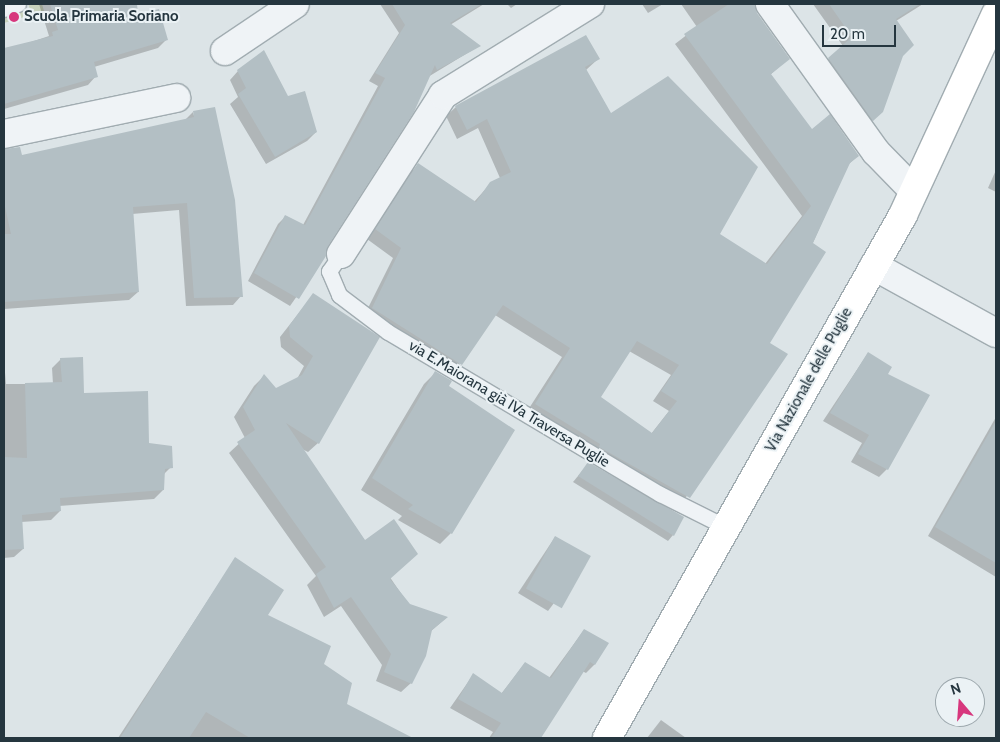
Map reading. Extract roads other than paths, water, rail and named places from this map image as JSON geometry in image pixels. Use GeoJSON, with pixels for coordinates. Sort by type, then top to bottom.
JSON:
{"type":"FeatureCollection","features":[{"type":"Feature","properties":{"kind":"main road","name":"Via Nazionale delle Puglie"},"geometry":{"type":"LineString","coordinates":[[607,738],[874,266],[914,191],[996,14]]}},
{"type":"Feature","properties":{"kind":"street"},"geometry":{"type":"LineString","coordinates":[[225,51],[295,4]]}},
{"type":"Feature","properties":{"kind":"street"},"geometry":{"type":"LineString","coordinates":[[341,254],[443,95],[590,4]]}},
{"type":"Feature","properties":{"kind":"street"},"geometry":{"type":"LineString","coordinates":[[770,4],[876,152],[914,191]]}},
{"type":"Feature","properties":{"kind":"street"},"geometry":{"type":"LineString","coordinates":[[4,134],[176,98]]}},
{"type":"Feature","properties":{"kind":"street"},"geometry":{"type":"LineString","coordinates":[[874,266],[996,333]]}},
{"type":"Feature","properties":{"kind":"lane"},"geometry":{"type":"LineString","coordinates":[[4,9],[18,4]]}},
{"type":"Feature","properties":{"kind":"lane","name":"via E.Maiorana già IVa Traversa Puglie"},"geometry":{"type":"LineString","coordinates":[[341,254],[329,271],[339,295],[388,332],[660,494],[726,527]]}},
{"type":"Feature","properties":{"kind":"place","name":"Scuola Primaria Soriano"},"geometry":{"type":"Point","coordinates":[14,17]}}]}
